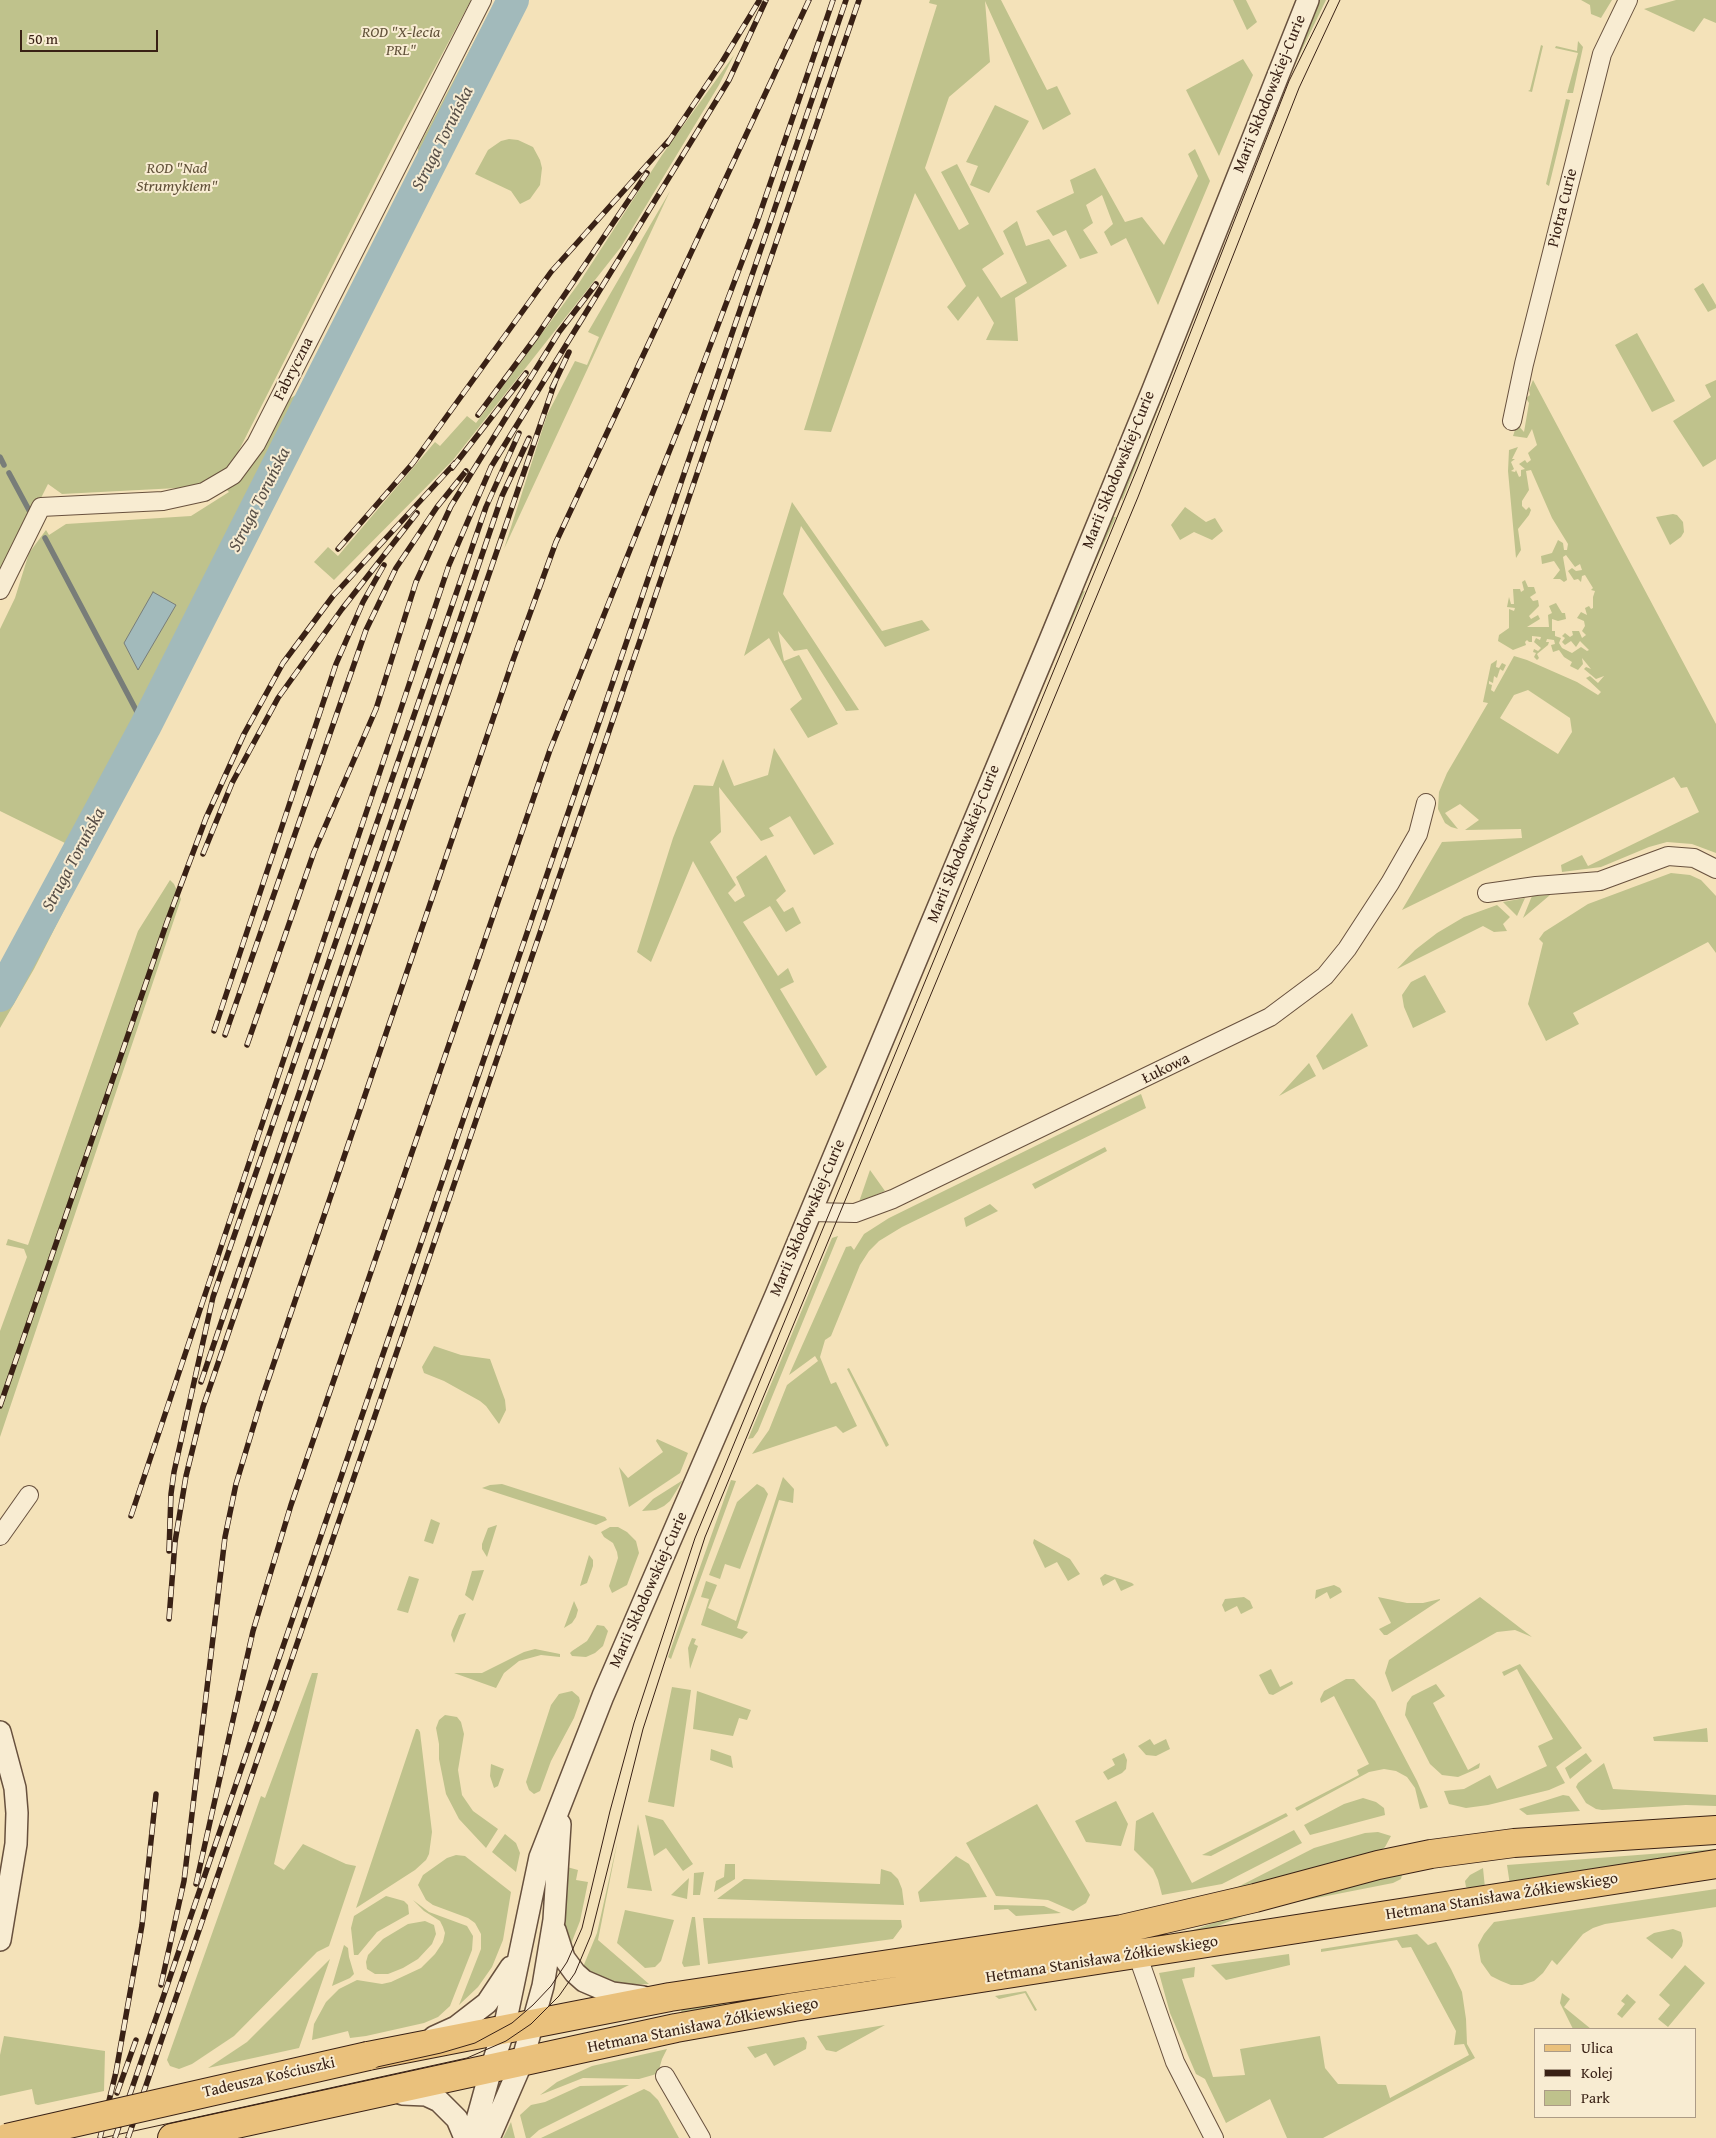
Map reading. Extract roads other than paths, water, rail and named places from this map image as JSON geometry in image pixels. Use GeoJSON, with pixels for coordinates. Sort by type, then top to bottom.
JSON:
{"type":"FeatureCollection","features":[{"type":"Feature","properties":{"kind":"main road","name":"Hetmana Stanisława Żółkiewskiego"},"geometry":{"type":"LineString","coordinates":[[533,2023],[670,1997],[1131,1927],[1247,1900],[1378,1865],[1431,1854],[1514,1843],[1716,1830]]}},
{"type":"Feature","properties":{"kind":"main road","name":"Hetmana Stanisława Żółkiewskiego"},"geometry":{"type":"LineString","coordinates":[[491,2069],[676,2028],[794,2007],[1716,1864]]}},
{"type":"Feature","properties":{"kind":"main road","name":"Tadeusza Kościuszki"},"geometry":{"type":"LineString","coordinates":[[7,2138],[368,2056],[533,2023]]}},
{"type":"Feature","properties":{"kind":"main road"},"geometry":{"type":"LineString","coordinates":[[172,2138],[491,2069]]}},
{"type":"Feature","properties":{"kind":"street","name":"Fabryczna"},"geometry":{"type":"LineString","coordinates":[[0,590],[41,507],[163,501],[204,492],[233,475],[256,444],[482,0]]}},
{"type":"Feature","properties":{"kind":"street","name":"Marii Skłodowskiej-Curie"},"geometry":{"type":"LineString","coordinates":[[521,1944],[540,1857],[608,1683],[811,1212],[1054,632],[1308,0]]}},
{"type":"Feature","properties":{"kind":"street","name":"Piotra Curie"},"geometry":{"type":"LineString","coordinates":[[1512,421],[1524,364],[1602,54],[1628,0]]}},
{"type":"Feature","properties":{"kind":"street","name":"Łukowa"},"geometry":{"type":"LineString","coordinates":[[811,1212],[855,1213],[893,1199],[1270,1018],[1325,976],[1347,949],[1390,884],[1418,834],[1426,803]]}},
{"type":"Feature","properties":{"kind":"street"},"geometry":{"type":"LineString","coordinates":[[1487,893],[1536,886],[1600,881],[1668,856],[1694,858],[1716,869]]}},
{"type":"Feature","properties":{"kind":"street"},"geometry":{"type":"LineString","coordinates":[[0,1536],[29,1495]]}},
{"type":"Feature","properties":{"kind":"street"},"geometry":{"type":"LineString","coordinates":[[0,1732],[15,1788],[17,1814],[5,1889],[0,1940]]}},
{"type":"Feature","properties":{"kind":"street"},"geometry":{"type":"LineString","coordinates":[[489,2138],[522,2062],[543,1986],[554,1920],[561,1806]]}},
{"type":"Feature","properties":{"kind":"street"},"geometry":{"type":"LineString","coordinates":[[554,1920],[562,1954],[584,1981],[603,1991],[620,1995],[670,1997]]}},
{"type":"Feature","properties":{"kind":"street"},"geometry":{"type":"LineString","coordinates":[[1131,1927],[1136,1953],[1174,2062],[1214,2138]]}},
{"type":"Feature","properties":{"kind":"street"},"geometry":{"type":"LineString","coordinates":[[472,2138],[504,2029],[521,1944]]}},
{"type":"Feature","properties":{"kind":"street"},"geometry":{"type":"LineString","coordinates":[[399,2050],[456,2027],[487,2003],[508,1972],[521,1944]]}},
{"type":"Feature","properties":{"kind":"street"},"geometry":{"type":"LineString","coordinates":[[665,2076],[701,2138]]}},
{"type":"Feature","properties":{"kind":"street"},"geometry":{"type":"LineString","coordinates":[[376,2094],[421,2094],[435,2099],[453,2114],[460,2123],[465,2138]]}},
{"type":"Feature","properties":{"kind":"water"},"geometry":{"type":"Polygon","coordinates":[[[153,592],[176,605],[138,670],[124,643],[153,592]]]}},
{"type":"Feature","properties":{"kind":"waterway","name":"Struga Toruńska"},"geometry":{"type":"LineString","coordinates":[[0,996],[145,727],[513,0]]}},
{"type":"Feature","properties":{"kind":"waterway"},"geometry":{"type":"LineString","coordinates":[[0,457],[4,465]]}},
{"type":"Feature","properties":{"kind":"waterway"},"geometry":{"type":"LineString","coordinates":[[9,473],[30,512]]}},
{"type":"Feature","properties":{"kind":"waterway"},"geometry":{"type":"LineString","coordinates":[[45,538],[145,727]]}},
{"type":"Feature","properties":{"kind":"tram line"},"geometry":{"type":"LineString","coordinates":[[54,2138],[441,2053],[475,2043],[512,2023],[533,2005],[551,1986],[567,1962],[582,1928],[610,1811],[634,1723],[695,1538],[1137,469],[1289,81],[1329,0]]}},
{"type":"Feature","properties":{"kind":"tram line"},"geometry":{"type":"LineString","coordinates":[[102,2138],[467,2058],[506,2041],[531,2024],[559,1996],[575,1973],[591,1935],[643,1729],[705,1537],[1138,497],[1299,88],[1340,0]]}},
{"type":"Feature","properties":{"kind":"railway"},"geometry":{"type":"LineString","coordinates":[[131,1516],[449,565],[491,467],[729,80],[766,0]]}},
{"type":"Feature","properties":{"kind":"railway"},"geometry":{"type":"LineString","coordinates":[[161,1985],[184,1881],[225,1537],[236,1484],[262,1398],[512,663],[556,542],[809,0]]}},
{"type":"Feature","properties":{"kind":"railway"},"geometry":{"type":"LineString","coordinates":[[196,1884],[253,1631],[291,1505],[550,750],[687,407],[757,222],[833,0]]}},
{"type":"Feature","properties":{"kind":"railway"},"geometry":{"type":"LineString","coordinates":[[115,2138],[846,0]]}},
{"type":"Feature","properties":{"kind":"railway"},"geometry":{"type":"LineString","coordinates":[[128,2138],[859,0]]}},
{"type":"Feature","properties":{"kind":"railway"},"geometry":{"type":"LineString","coordinates":[[667,144],[722,62],[759,1]]}},
{"type":"Feature","properties":{"kind":"railway"},"geometry":{"type":"LineString","coordinates":[[338,549],[413,463],[551,272],[671,138]]}},
{"type":"Feature","properties":{"kind":"railway"},"geometry":{"type":"LineString","coordinates":[[478,415],[536,337],[647,173]]}},
{"type":"Feature","properties":{"kind":"railway"},"geometry":{"type":"LineString","coordinates":[[247,1045],[314,852],[376,709],[416,582],[451,506],[559,332],[596,284]]}},
{"type":"Feature","properties":{"kind":"railway"},"geometry":{"type":"LineString","coordinates":[[552,388],[569,352]]}},
{"type":"Feature","properties":{"kind":"railway"},"geometry":{"type":"LineString","coordinates":[[452,468],[526,373]]}},
{"type":"Feature","properties":{"kind":"railway"},"geometry":{"type":"LineString","coordinates":[[169,1619],[175,1542],[186,1476],[203,1407],[555,382]]}},
{"type":"Feature","properties":{"kind":"railway"},"geometry":{"type":"LineString","coordinates":[[169,1551],[171,1494],[174,1472],[213,1297],[486,507],[519,433]]}},
{"type":"Feature","properties":{"kind":"railway"},"geometry":{"type":"LineString","coordinates":[[201,1382],[502,496],[529,438]]}},
{"type":"Feature","properties":{"kind":"railway"},"geometry":{"type":"LineString","coordinates":[[0,1406],[167,922],[206,818],[244,734],[283,663],[333,596],[455,463]]}},
{"type":"Feature","properties":{"kind":"railway"},"geometry":{"type":"LineString","coordinates":[[225,1035],[366,630],[396,568],[437,507],[466,471]]}},
{"type":"Feature","properties":{"kind":"railway"},"geometry":{"type":"LineString","coordinates":[[203,854],[232,783],[278,698],[342,609],[417,513]]}},
{"type":"Feature","properties":{"kind":"railway"},"geometry":{"type":"LineString","coordinates":[[214,1031],[336,664],[363,602],[384,565]]}},
{"type":"Feature","properties":{"kind":"railway"},"geometry":{"type":"LineString","coordinates":[[100,2138],[116,2072],[142,1925],[156,1794]]}},
{"type":"Feature","properties":{"kind":"railway"},"geometry":{"type":"LineString","coordinates":[[117,2093],[136,2040]]}},
{"type":"Feature","properties":{"kind":"park label","name":"ROD \"X-lecia PRL\""},"geometry":{"type":"Point","coordinates":[401,42]}},
{"type":"Feature","properties":{"kind":"park label","name":"ROD \"Nad Strumykiem\""},"geometry":{"type":"Point","coordinates":[177,178]}}]}
